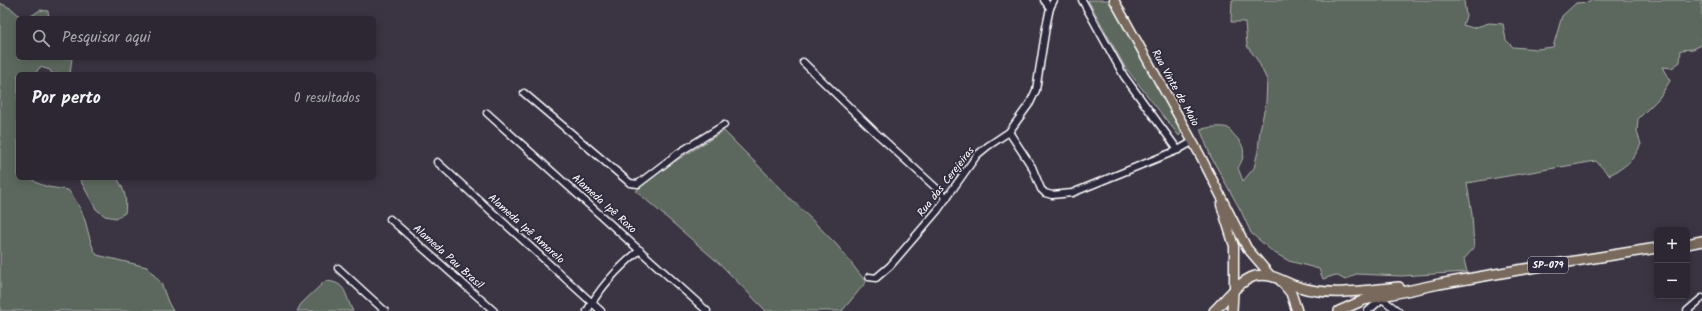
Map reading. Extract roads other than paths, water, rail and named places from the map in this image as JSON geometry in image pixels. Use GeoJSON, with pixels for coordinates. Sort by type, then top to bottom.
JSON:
{"type":"FeatureCollection","features":[{"type":"Feature","properties":{"kind":"highway"},"geometry":{"type":"LineString","coordinates":[[1690,244],[1702,242]]}},
{"type":"Feature","properties":{"kind":"highway","name":"SP-079"},"geometry":{"type":"LineString","coordinates":[[1339,311],[1364,300],[1384,297],[1438,284],[1654,248]]}},
{"type":"Feature","properties":{"kind":"highway","name":"SP-079"},"geometry":{"type":"LineString","coordinates":[[1214,311],[1247,279],[1260,276],[1274,277],[1312,291],[1326,292],[1358,291],[1438,284]]}},
{"type":"Feature","properties":{"kind":"highway"},"geometry":{"type":"LineString","coordinates":[[1274,277],[1291,293],[1297,311]]}},
{"type":"Feature","properties":{"kind":"highway"},"geometry":{"type":"LineString","coordinates":[[1232,311],[1233,292]]}},
{"type":"Feature","properties":{"kind":"main road","name":"Rua Vinte de Maio"},"geometry":{"type":"LineString","coordinates":[[1114,0],[1216,186],[1247,248],[1254,258],[1274,277]]}},
{"type":"Feature","properties":{"kind":"main road","name":"Rua Vinte de Maio"},"geometry":{"type":"LineString","coordinates":[[1216,186],[1234,246],[1233,292]]}},
{"type":"Feature","properties":{"kind":"street"},"geometry":{"type":"LineString","coordinates":[[1044,0],[1050,8]]}},
{"type":"Feature","properties":{"kind":"street","name":"Rua das Cerejeiras"},"geometry":{"type":"LineString","coordinates":[[869,277],[876,278],[890,266],[947,198],[977,155],[1009,132],[1030,103],[1036,90],[1042,46],[1050,8],[1054,0]]}},
{"type":"Feature","properties":{"kind":"street"},"geometry":{"type":"LineString","coordinates":[[1082,0],[1124,76],[1178,150]]}},
{"type":"Feature","properties":{"kind":"street"},"geometry":{"type":"LineString","coordinates":[[803,62],[876,133],[947,198]]}},
{"type":"Feature","properties":{"kind":"street"},"geometry":{"type":"LineString","coordinates":[[524,93],[634,184],[638,184],[680,152],[724,125]]}},
{"type":"Feature","properties":{"kind":"street","name":"Alameda Ipê Roxo"},"geometry":{"type":"LineString","coordinates":[[487,113],[707,311]]}},
{"type":"Feature","properties":{"kind":"street"},"geometry":{"type":"LineString","coordinates":[[1009,132],[1029,162],[1041,189],[1045,193],[1052,195],[1072,193],[1178,150],[1192,142]]}},
{"type":"Feature","properties":{"kind":"street","name":"Alameda Ipê Amarelo"},"geometry":{"type":"LineString","coordinates":[[437,162],[602,311]]}},
{"type":"Feature","properties":{"kind":"street","name":"Alameda Pau Brasil"},"geometry":{"type":"LineString","coordinates":[[390,219],[494,311]]}},
{"type":"Feature","properties":{"kind":"street"},"geometry":{"type":"LineString","coordinates":[[587,311],[601,289],[621,266],[640,250]]}},
{"type":"Feature","properties":{"kind":"street"},"geometry":{"type":"LineString","coordinates":[[338,268],[385,311]]}},
{"type":"Feature","properties":{"kind":"street"},"geometry":{"type":"LineString","coordinates":[[1367,311],[1384,297],[1398,311]]}},
{"type":"Feature","properties":{"kind":"street"},"geometry":{"type":"LineString","coordinates":[[1687,311],[1702,298]]}}]}
